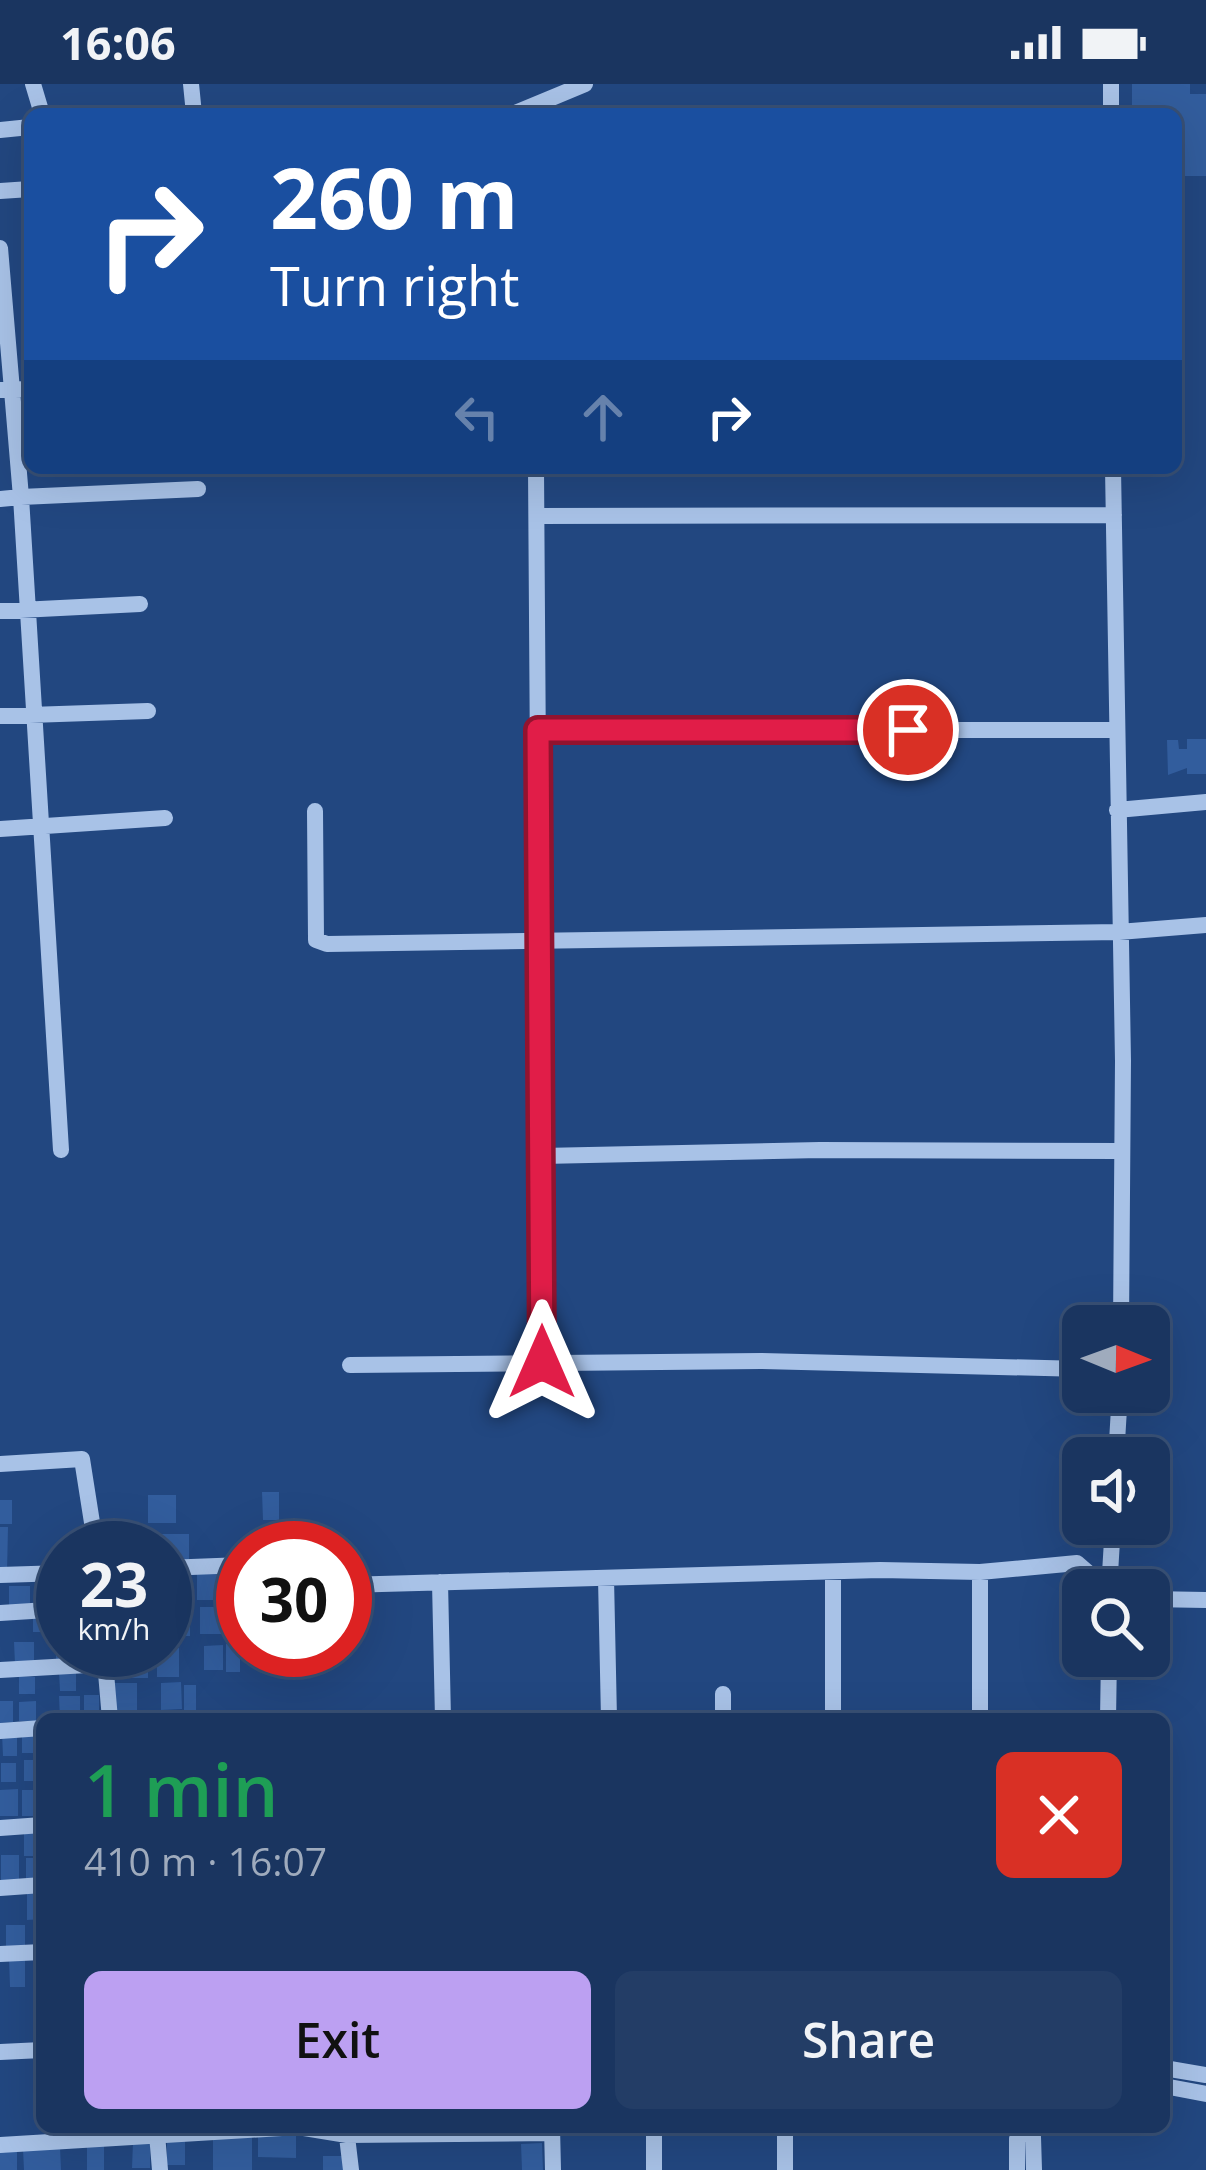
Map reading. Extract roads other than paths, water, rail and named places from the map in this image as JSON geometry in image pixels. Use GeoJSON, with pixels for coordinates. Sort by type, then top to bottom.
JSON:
{"type":"FeatureCollection","features":[{"type":"Feature","properties":{"kind":"street"},"geometry":{"type":"LineString","coordinates":[[529,108],[585,84]]}},
{"type":"Feature","properties":{"kind":"street"},"geometry":{"type":"LineString","coordinates":[[0,248],[30,610],[61,1150]]}},
{"type":"Feature","properties":{"kind":"street"},"geometry":{"type":"LineString","coordinates":[[536,474],[542,1362]]}},
{"type":"Feature","properties":{"kind":"street"},"geometry":{"type":"LineString","coordinates":[[1113,474],[1120,1305]]}},
{"type":"Feature","properties":{"kind":"street"},"geometry":{"type":"LineString","coordinates":[[0,499],[199,489]]}},
{"type":"Feature","properties":{"kind":"street"},"geometry":{"type":"LineString","coordinates":[[537,516],[1114,515]]}},
{"type":"Feature","properties":{"kind":"street"},"geometry":{"type":"LineString","coordinates":[[0,611],[140,604]]}},
{"type":"Feature","properties":{"kind":"street"},"geometry":{"type":"LineString","coordinates":[[0,716],[148,711]]}},
{"type":"Feature","properties":{"kind":"street"},"geometry":{"type":"LineString","coordinates":[[538,730],[1116,730]]}},
{"type":"Feature","properties":{"kind":"street"},"geometry":{"type":"LineString","coordinates":[[1117,810],[1206,802]]}},
{"type":"Feature","properties":{"kind":"street"},"geometry":{"type":"LineString","coordinates":[[315,811],[316,940],[327,944],[1119,932],[1206,925]]}},
{"type":"Feature","properties":{"kind":"street"},"geometry":{"type":"LineString","coordinates":[[0,830],[165,818]]}},
{"type":"Feature","properties":{"kind":"street"},"geometry":{"type":"LineString","coordinates":[[542,1156],[1120,1151]]}},
{"type":"Feature","properties":{"kind":"street"},"geometry":{"type":"LineString","coordinates":[[350,1365],[760,1361],[1062,1368]]}},
{"type":"Feature","properties":{"kind":"street"},"geometry":{"type":"LineString","coordinates":[[0,1463],[82,1459],[92,1521]]}},
{"type":"Feature","properties":{"kind":"street"},"geometry":{"type":"LineString","coordinates":[[372,1584],[980,1572],[1077,1563],[1084,1569]]}},
{"type":"Feature","properties":{"kind":"street"},"geometry":{"type":"LineString","coordinates":[[832,1713],[833,1572]]}},
{"type":"Feature","properties":{"kind":"street"},"geometry":{"type":"LineString","coordinates":[[980,1572],[980,1713]]}},
{"type":"Feature","properties":{"kind":"street"},"geometry":{"type":"LineString","coordinates":[[0,1575],[36,1574]]}},
{"type":"Feature","properties":{"kind":"street"},"geometry":{"type":"LineString","coordinates":[[606,1578],[609,1713]]}},
{"type":"Feature","properties":{"kind":"street"},"geometry":{"type":"LineString","coordinates":[[440,1582],[443,1713]]}},
{"type":"Feature","properties":{"kind":"street"},"geometry":{"type":"LineString","coordinates":[[1170,1599],[1206,1600]]}},
{"type":"Feature","properties":{"kind":"street"},"geometry":{"type":"LineString","coordinates":[[0,1612],[36,1610]]}},
{"type":"Feature","properties":{"kind":"street"},"geometry":{"type":"LineString","coordinates":[[0,1670],[36,1666]]}},
{"type":"Feature","properties":{"kind":"street"},"geometry":{"type":"LineString","coordinates":[[106,1677],[109,1713]]}},
{"type":"Feature","properties":{"kind":"street"},"geometry":{"type":"LineString","coordinates":[[1108,1677],[1108,1713]]}},
{"type":"Feature","properties":{"kind":"street"},"geometry":{"type":"LineString","coordinates":[[722,1694],[723,1713]]}},
{"type":"Feature","properties":{"kind":"street"},"geometry":{"type":"LineString","coordinates":[[0,1731],[36,1728]]}},
{"type":"Feature","properties":{"kind":"street"},"geometry":{"type":"LineString","coordinates":[[0,1828],[36,1825]]}},
{"type":"Feature","properties":{"kind":"street"},"geometry":{"type":"LineString","coordinates":[[0,1888],[36,1885]]}},
{"type":"Feature","properties":{"kind":"street"},"geometry":{"type":"LineString","coordinates":[[0,1954],[36,1952]]}},
{"type":"Feature","properties":{"kind":"street"},"geometry":{"type":"LineString","coordinates":[[0,2052],[36,2050]]}},
{"type":"Feature","properties":{"kind":"street"},"geometry":{"type":"LineString","coordinates":[[1170,2069],[1206,2075]]}},
{"type":"Feature","properties":{"kind":"street"},"geometry":{"type":"LineString","coordinates":[[1170,2087],[1206,2094]]}},
{"type":"Feature","properties":{"kind":"street"},"geometry":{"type":"LineString","coordinates":[[0,2145],[178,2133]]}},
{"type":"Feature","properties":{"kind":"street"},"geometry":{"type":"LineString","coordinates":[[347,2133],[351,2170]]}},
{"type":"Feature","properties":{"kind":"street"},"geometry":{"type":"LineString","coordinates":[[552,2133],[553,2170]]}},
{"type":"Feature","properties":{"kind":"street"},"geometry":{"type":"LineString","coordinates":[[653,2133],[654,2170]]}},
{"type":"Feature","properties":{"kind":"street"},"geometry":{"type":"LineString","coordinates":[[785,2133],[785,2170]]}},
{"type":"Feature","properties":{"kind":"street"},"geometry":{"type":"LineString","coordinates":[[1017,2170],[1017,2139],[1022,2133]]}},
{"type":"Feature","properties":{"kind":"street"},"geometry":{"type":"LineString","coordinates":[[1030,2133],[1034,2170]]}},
{"type":"Feature","properties":{"kind":"street"},"geometry":{"type":"LineString","coordinates":[[158,2134],[160,2170]]}}]}
